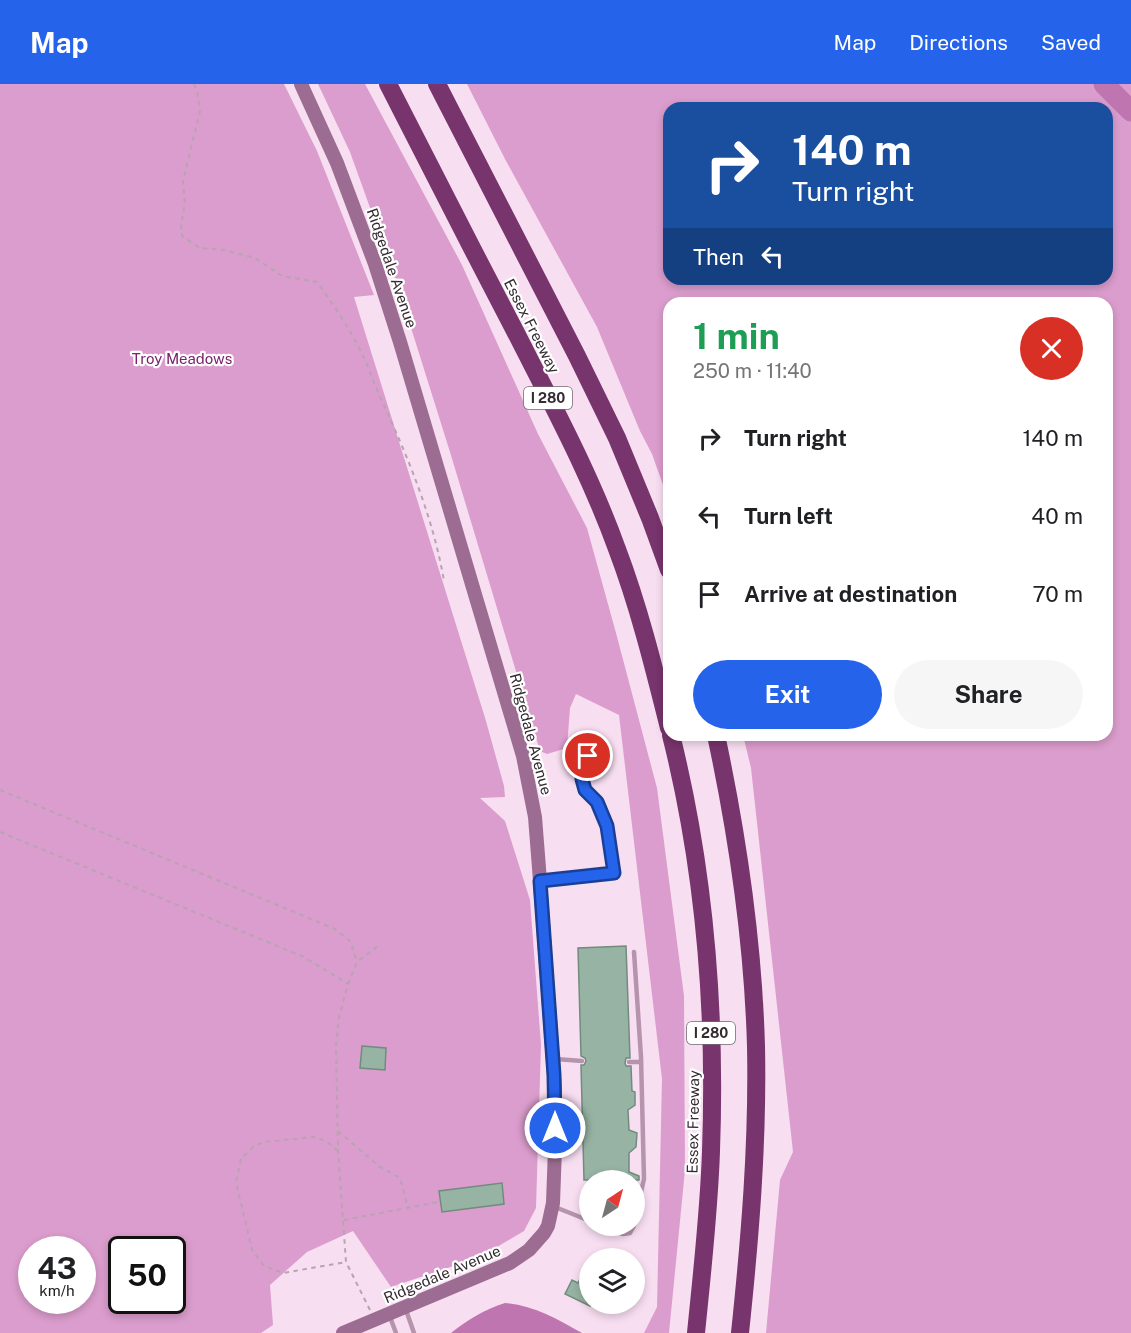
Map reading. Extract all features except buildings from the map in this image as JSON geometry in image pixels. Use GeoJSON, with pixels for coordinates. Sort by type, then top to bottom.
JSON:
{"type":"FeatureCollection","features":[{"type":"Feature","properties":{"kind":"highway","name":"Essex Freeway"},"geometry":{"type":"LineString","coordinates":[[388,84],[530,360],[603,513],[618,550],[632,595],[663,707]]}},
{"type":"Feature","properties":{"kind":"highway","name":"Essex Freeway"},"geometry":{"type":"LineString","coordinates":[[437,84],[617,438],[663,554]]}},
{"type":"Feature","properties":{"kind":"highway","name":"Essex Freeway"},"geometry":{"type":"LineString","coordinates":[[672,741],[699,880],[711,1011],[713,1081],[711,1152],[708,1215],[696,1333]]}},
{"type":"Feature","properties":{"kind":"highway","name":"I 280"},"geometry":{"type":"LineString","coordinates":[[717,741],[741,870],[753,984],[756,1047],[754,1181],[740,1333]]}},
{"type":"Feature","properties":{"kind":"main road","name":"Ridgedale Avenue"},"geometry":{"type":"LineString","coordinates":[[301,84],[337,163],[375,264],[523,756],[535,817],[555,1090],[552,1207],[544,1233],[529,1250],[510,1263],[343,1333]]}},
{"type":"Feature","properties":{"kind":"lane"},"geometry":{"type":"LineString","coordinates":[[540,881],[614,873],[607,826],[597,802],[585,790],[582,779],[593,734]]}},
{"type":"Feature","properties":{"kind":"lane"},"geometry":{"type":"LineString","coordinates":[[634,952],[641,1062],[644,1170]]}},
{"type":"Feature","properties":{"kind":"lane"},"geometry":{"type":"LineString","coordinates":[[553,1059],[582,1061]]}},
{"type":"Feature","properties":{"kind":"lane"},"geometry":{"type":"LineString","coordinates":[[629,1062],[641,1062]]}},
{"type":"Feature","properties":{"kind":"lane"},"geometry":{"type":"LineString","coordinates":[[552,1207],[579,1217]]}},
{"type":"Feature","properties":{"kind":"lane"},"geometry":{"type":"LineString","coordinates":[[405,1308],[414,1333]]}},
{"type":"Feature","properties":{"kind":"lane"},"geometry":{"type":"LineString","coordinates":[[389,1314],[396,1333]]}},
{"type":"Feature","properties":{"kind":"path"},"geometry":{"type":"LineString","coordinates":[[194,84],[200,111],[183,181],[185,203],[181,225],[182,236],[200,248],[224,250],[255,258],[282,276],[317,282],[341,315],[360,349],[411,466],[439,553],[444,581]]}},
{"type":"Feature","properties":{"kind":"path"},"geometry":{"type":"LineString","coordinates":[[0,790],[336,929],[350,941],[357,962]]}},
{"type":"Feature","properties":{"kind":"path"},"geometry":{"type":"LineString","coordinates":[[0,832],[304,957],[348,984]]}},
{"type":"Feature","properties":{"kind":"path"},"geometry":{"type":"LineString","coordinates":[[375,1320],[346,1262],[338,1152],[336,1046],[339,1017],[357,962],[378,946]]}},
{"type":"Feature","properties":{"kind":"path"},"geometry":{"type":"LineString","coordinates":[[338,1131],[360,1152],[400,1178],[408,1208]]}},
{"type":"Feature","properties":{"kind":"path"},"geometry":{"type":"LineString","coordinates":[[338,1152],[326,1141],[314,1137],[264,1142],[254,1146],[241,1159],[236,1182],[252,1250],[264,1266],[283,1273],[346,1262]]}},
{"type":"Feature","properties":{"kind":"path"},"geometry":{"type":"LineString","coordinates":[[343,1220],[438,1202]]}},
{"type":"Feature","properties":{"kind":"green space","name":"Troy Meadows"},"geometry":{"type":"Polygon","coordinates":[[[0,84],[284,84],[317,151],[374,295],[354,297],[486,721],[504,786],[505,797],[480,798],[505,821],[530,900],[541,1045],[536,1208],[524,1231],[480,1257],[391,1287],[353,1231],[307,1252],[270,1285],[273,1325],[261,1333],[0,1333],[0,84]]]}},
{"type":"Feature","properties":{"kind":"green space"},"geometry":{"type":"Polygon","coordinates":[[[318,84],[365,84],[462,265],[538,434],[587,528],[657,788],[684,996],[685,1170],[669,1333],[644,1333],[657,1307],[662,1079],[619,715],[576,694],[570,708],[567,748],[547,754],[540,751],[396,280],[350,152],[318,84]]]}},
{"type":"Feature","properties":{"kind":"green space"},"geometry":{"type":"Polygon","coordinates":[[[467,84],[1131,84],[1131,1333],[766,1333],[780,1180],[793,1152],[751,768],[744,741],[1113,741],[1113,297],[663,297],[663,485],[652,454],[640,431],[597,327],[505,159],[467,84]]]}},
{"type":"Feature","properties":{"kind":"shaded area"},"geometry":{"type":"Polygon","coordinates":[[[505,1303],[535,1310],[582,1333],[451,1333],[476,1315],[505,1303]]]}},
{"type":"Feature","properties":{"kind":"waterway"},"geometry":{"type":"LineString","coordinates":[[1104,84],[1131,111]]}},
{"type":"Feature","properties":{"kind":"route"},"geometry":{"type":"LineString","coordinates":[[555,1128],[555,1090],[540,881],[614,873],[607,826],[597,802],[585,790],[582,779],[588,756]]}}]}
